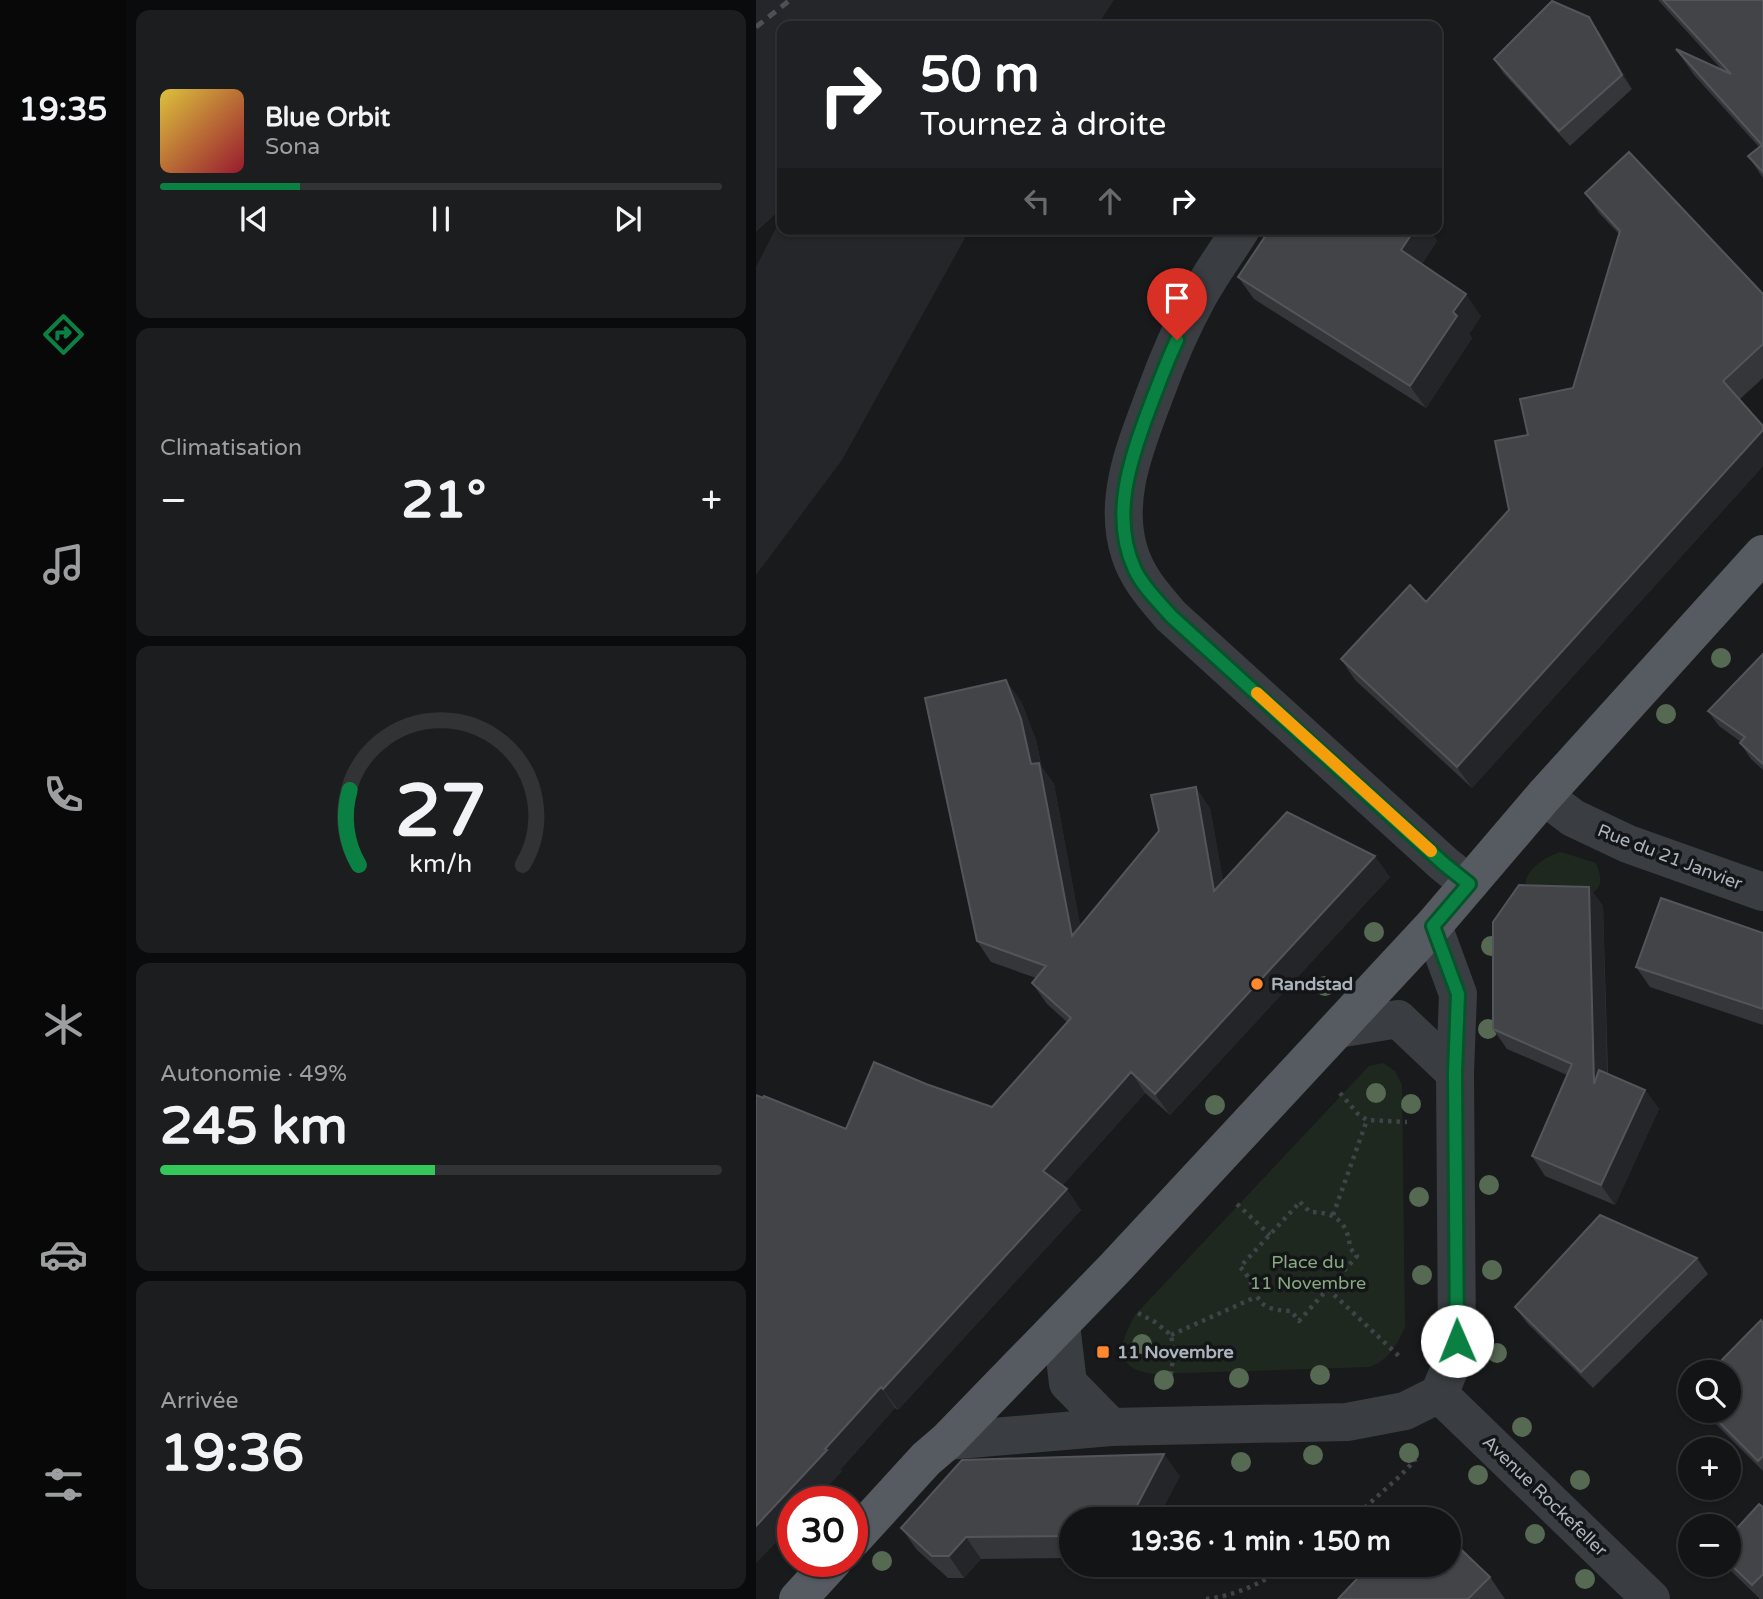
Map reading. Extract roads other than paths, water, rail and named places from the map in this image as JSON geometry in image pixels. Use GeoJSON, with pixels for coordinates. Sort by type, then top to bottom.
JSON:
{"type":"FeatureCollection","features":[{"type":"Feature","properties":{"kind":"main road"},"geometry":{"type":"LineString","coordinates":[[868,1522],[926,1459],[1061,1325],[1338,1029],[1433,926],[1544,796],[1763,554]]}},
{"type":"Feature","properties":{"kind":"main road"},"geometry":{"type":"LineString","coordinates":[[798,1599],[818,1577]]}},
{"type":"Feature","properties":{"kind":"street"},"geometry":{"type":"LineString","coordinates":[[1237,235],[1198,296],[1167,362],[1143,425],[1129,469],[1123,505],[1129,552],[1136,571],[1171,616],[1469,884]]}},
{"type":"Feature","properties":{"kind":"street","name":"Rue du 21 Janvier"},"geometry":{"type":"LineString","coordinates":[[1544,796],[1573,818],[1628,844],[1763,892]]}},
{"type":"Feature","properties":{"kind":"street"},"geometry":{"type":"LineString","coordinates":[[947,1441],[1111,1427],[1347,1422],[1405,1411],[1439,1394],[1457,1341],[1455,1073],[1458,994],[1433,926]]}},
{"type":"Feature","properties":{"kind":"street"},"geometry":{"type":"LineString","coordinates":[[1338,1029],[1398,1019],[1455,1073]]}},
{"type":"Feature","properties":{"kind":"street"},"geometry":{"type":"LineString","coordinates":[[1061,1325],[1069,1383],[1111,1427]]}},
{"type":"Feature","properties":{"kind":"street","name":"Avenue Rockefeller"},"geometry":{"type":"LineString","coordinates":[[1439,1394],[1651,1599]]}},
{"type":"Feature","properties":{"kind":"railway"},"geometry":{"type":"LineString","coordinates":[[756,27],[790,0]]}},
{"type":"Feature","properties":{"kind":"place","name":"Randstad"},"geometry":{"type":"Point","coordinates":[1257,984]}},
{"type":"Feature","properties":{"kind":"place","name":"11 Novembre"},"geometry":{"type":"Point","coordinates":[1103,1352]}},
{"type":"Feature","properties":{"kind":"park label","name":"Place du 11 Novembre"},"geometry":{"type":"Point","coordinates":[1308,1272]}}]}
